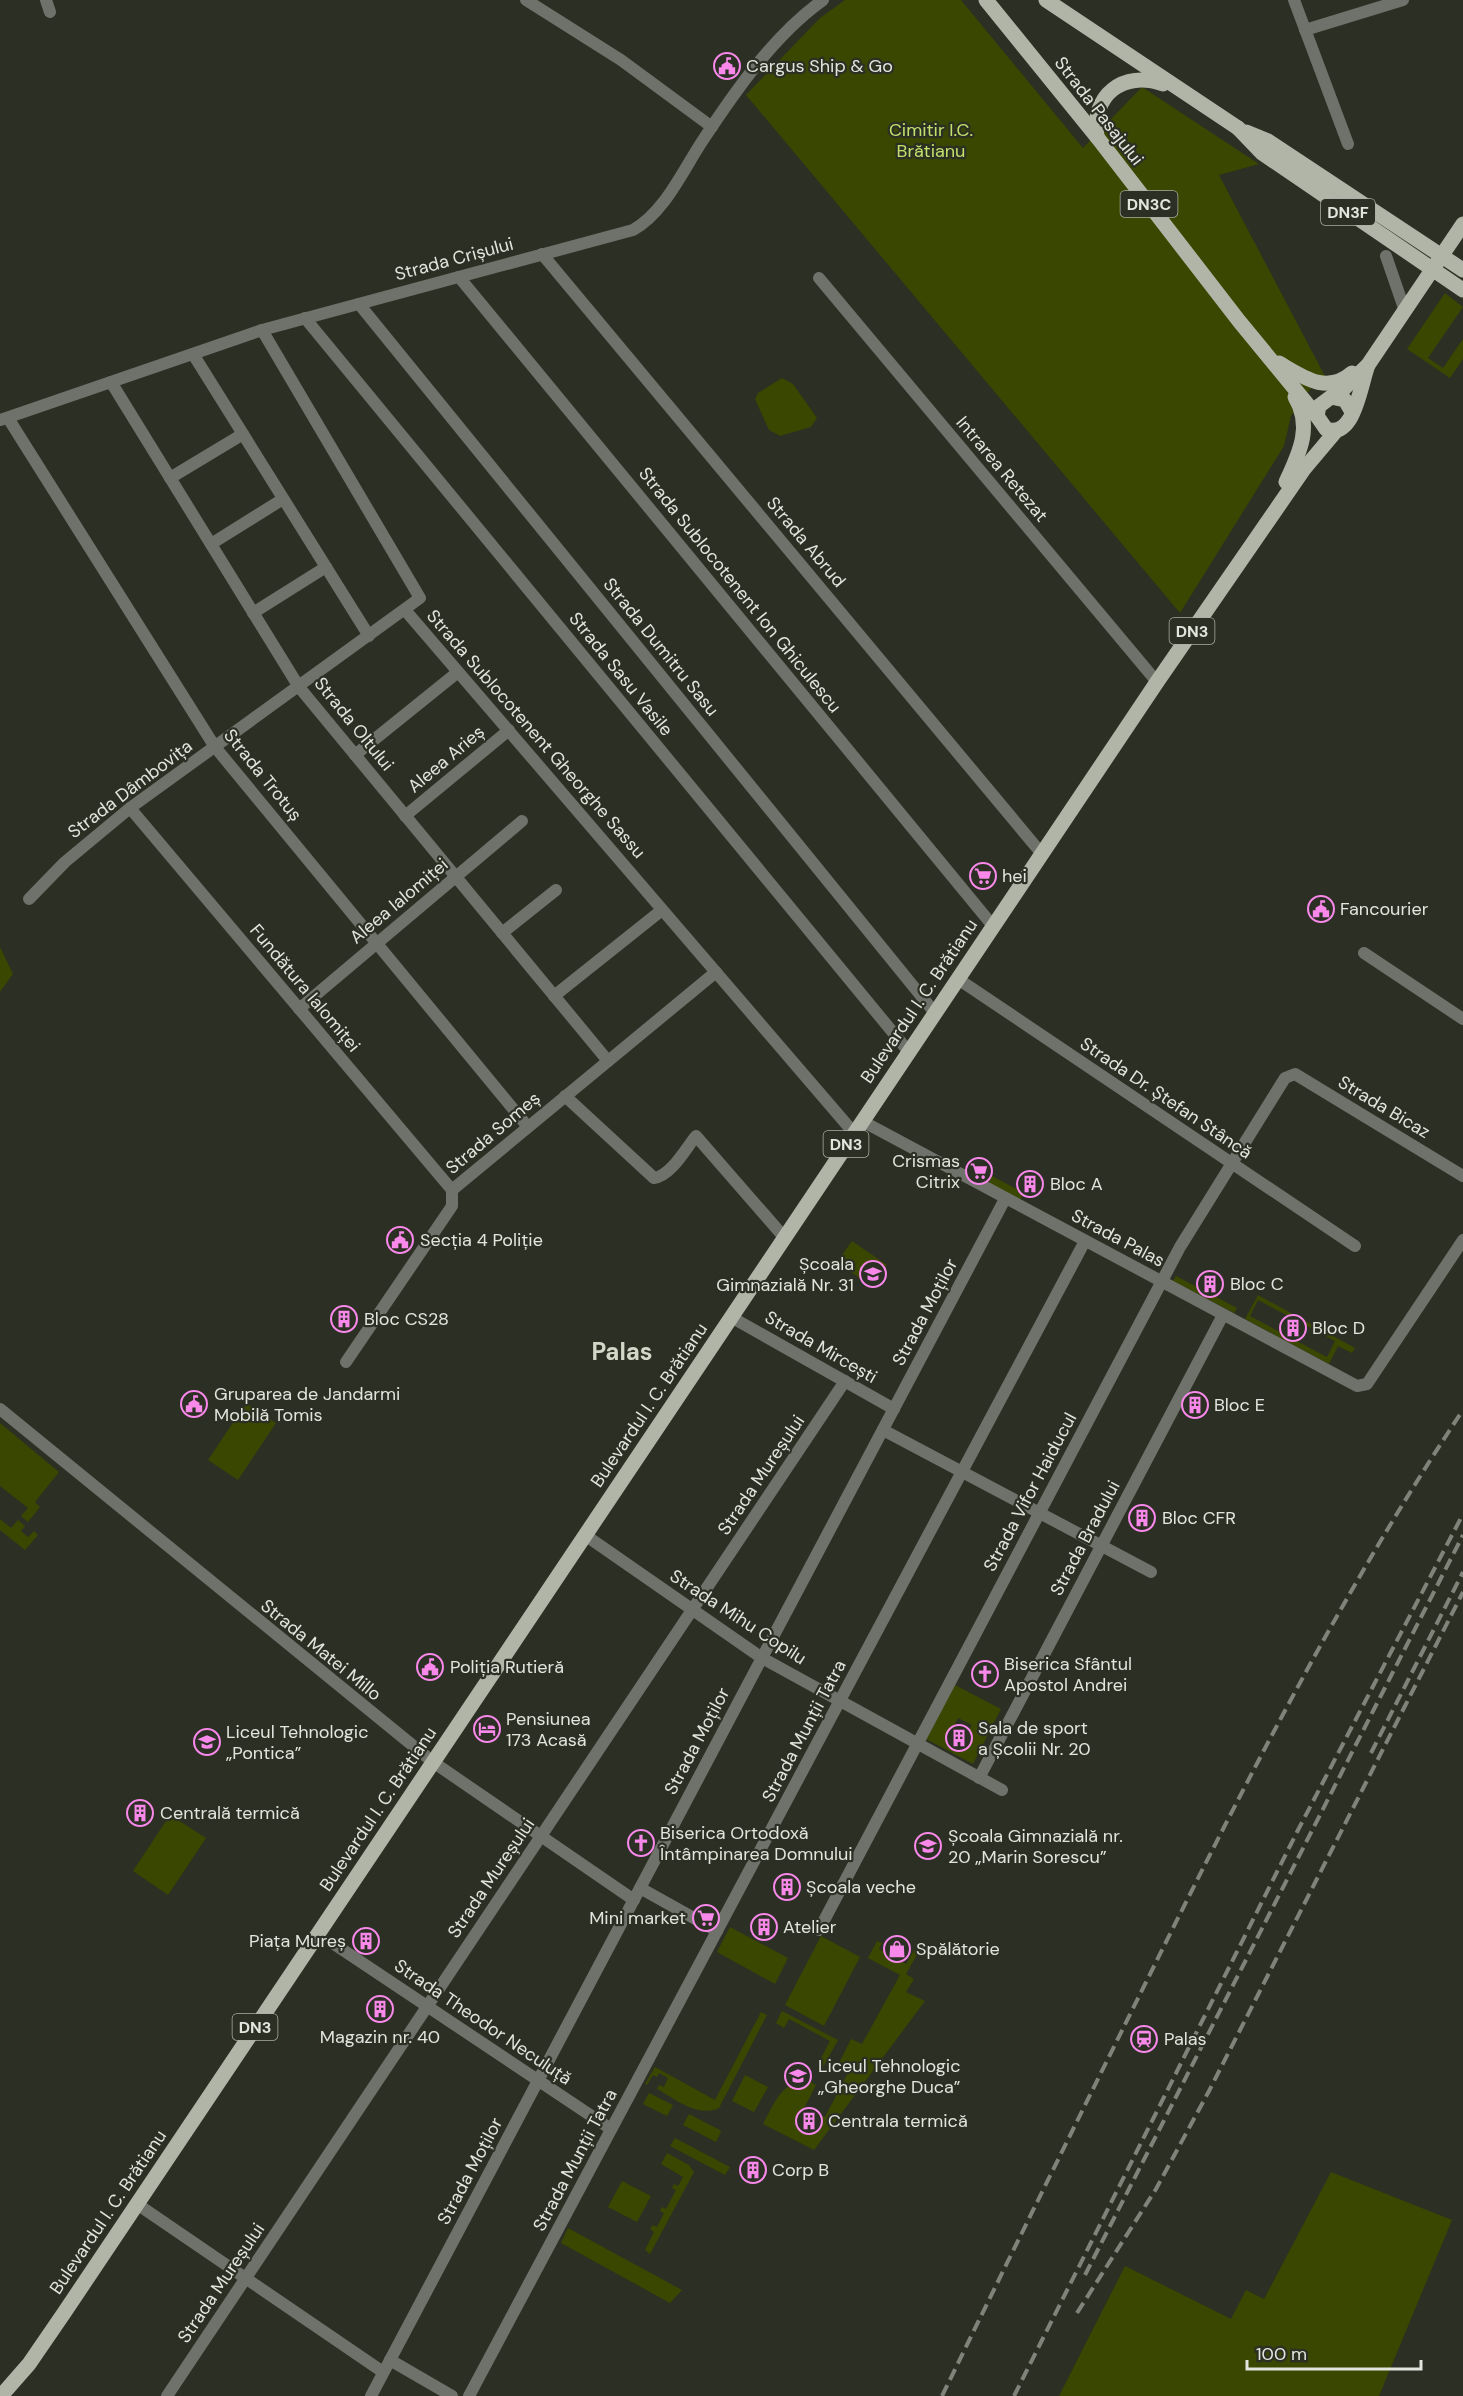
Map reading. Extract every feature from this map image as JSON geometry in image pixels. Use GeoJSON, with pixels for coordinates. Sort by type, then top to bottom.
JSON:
{"type":"FeatureCollection","features":[{"type":"Feature","properties":{"kind":"main road","name":"DN3F"},"geometry":{"type":"LineString","coordinates":[[1046,0],[1238,128],[1268,141],[1463,270]]}},
{"type":"Feature","properties":{"kind":"main road","name":"Strada Pasajului"},"geometry":{"type":"LineString","coordinates":[[986,1],[1097,137],[1318,419]]}},
{"type":"Feature","properties":{"kind":"main road"},"geometry":{"type":"LineString","coordinates":[[1097,137],[1096,113],[1116,87],[1139,79],[1180,90]]}},
{"type":"Feature","properties":{"kind":"main road","name":"DN3F"},"geometry":{"type":"LineString","coordinates":[[1238,128],[1262,153],[1463,290]]}},
{"type":"Feature","properties":{"kind":"main road","name":"DN3"},"geometry":{"type":"LineString","coordinates":[[1318,419],[1319,406],[1333,397],[1368,365],[1461,232]]}},
{"type":"Feature","properties":{"kind":"main road"},"geometry":{"type":"LineString","coordinates":[[1269,357],[1310,381],[1331,384],[1349,376],[1381,346]]}},
{"type":"Feature","properties":{"kind":"main road"},"geometry":{"type":"LineString","coordinates":[[1265,525],[1296,460],[1305,423],[1298,401],[1269,357]]}},
{"type":"Feature","properties":{"kind":"main road","name":"Strada Pasajului"},"geometry":{"type":"LineString","coordinates":[[1269,357],[1298,380],[1333,397]]}},
{"type":"Feature","properties":{"kind":"main road","name":"DN3"},"geometry":{"type":"LineString","coordinates":[[1336,431],[1350,423],[1368,365]]}},
{"type":"Feature","properties":{"kind":"main road"},"geometry":{"type":"LineString","coordinates":[[1333,397],[1345,400],[1352,412]]}},
{"type":"Feature","properties":{"kind":"main road"},"geometry":{"type":"LineString","coordinates":[[1318,419],[1326,429],[1336,431]]}},
{"type":"Feature","properties":{"kind":"main road","name":"Bulevardul I. C. Brătianu"},"geometry":{"type":"LineString","coordinates":[[1304,469],[1318,419]]}},
{"type":"Feature","properties":{"kind":"main road","name":"Bulevardul I. C. Brătianu"},"geometry":{"type":"LineString","coordinates":[[12,2396],[29,2364],[1157,682],[1304,469],[1336,431]]}},
{"type":"Feature","properties":{"kind":"main road","name":"Bulevardul I. C. Brătianu"},"geometry":{"type":"LineString","coordinates":[[1,2396],[29,2364]]}},
{"type":"Feature","properties":{"kind":"street"},"geometry":{"type":"LineString","coordinates":[[526,0],[621,60],[712,127]]}},
{"type":"Feature","properties":{"kind":"street","name":"Strada Crișului"},"geometry":{"type":"LineString","coordinates":[[4,419],[262,330],[620,234],[645,223],[654,214],[712,127],[770,51],[801,18],[823,0]]}},
{"type":"Feature","properties":{"kind":"street"},"geometry":{"type":"LineString","coordinates":[[1294,0],[1348,144]]}},
{"type":"Feature","properties":{"kind":"street"},"geometry":{"type":"LineString","coordinates":[[1305,30],[1386,3],[1403,0]]}},
{"type":"Feature","properties":{"kind":"street","name":"Strada Abrud"},"geometry":{"type":"LineString","coordinates":[[542,254],[1042,854]]}},
{"type":"Feature","properties":{"kind":"street"},"geometry":{"type":"LineString","coordinates":[[1386,256],[1405,311]]}},
{"type":"Feature","properties":{"kind":"street","name":"Strada Sublocotenent Ion Ghiculescu"},"geometry":{"type":"LineString","coordinates":[[459,277],[993,926]]}},
{"type":"Feature","properties":{"kind":"street","name":"Intrarea Retezat"},"geometry":{"type":"LineString","coordinates":[[819,278],[1157,682]]}},
{"type":"Feature","properties":{"kind":"street","name":"Strada Dumitru Sasu"},"geometry":{"type":"LineString","coordinates":[[359,304],[935,1013]]}},
{"type":"Feature","properties":{"kind":"street","name":"Strada Sasu Vasile"},"geometry":{"type":"LineString","coordinates":[[305,318],[909,1052]]}},
{"type":"Feature","properties":{"kind":"street","name":"Strada Sublocotenent Gheorghe Sassu"},"geometry":{"type":"LineString","coordinates":[[262,330],[420,598],[405,610],[716,972],[858,1127]]}},
{"type":"Feature","properties":{"kind":"street"},"geometry":{"type":"LineString","coordinates":[[193,354],[369,636]]}},
{"type":"Feature","properties":{"kind":"street","name":"Strada Oltului"},"geometry":{"type":"LineString","coordinates":[[111,382],[299,687],[608,1061]]}},
{"type":"Feature","properties":{"kind":"street","name":"Strada Trotuș"},"geometry":{"type":"LineString","coordinates":[[4,419],[215,747],[528,1127]]}},
{"type":"Feature","properties":{"kind":"street"},"geometry":{"type":"LineString","coordinates":[[170,478],[243,434]]}},
{"type":"Feature","properties":{"kind":"street"},"geometry":{"type":"LineString","coordinates":[[211,544],[284,499]]}},
{"type":"Feature","properties":{"kind":"street"},"geometry":{"type":"LineString","coordinates":[[253,613],[326,567]]}},
{"type":"Feature","properties":{"kind":"street","name":"Strada Dâmbovița"},"geometry":{"type":"LineString","coordinates":[[29,899],[65,862],[130,808],[405,610]]}},
{"type":"Feature","properties":{"kind":"street"},"geometry":{"type":"LineString","coordinates":[[355,755],[458,672]]}},
{"type":"Feature","properties":{"kind":"street","name":"Aleea Arieș"},"geometry":{"type":"LineString","coordinates":[[405,816],[508,730]]}},
{"type":"Feature","properties":{"kind":"street","name":"Fundătura Ialomiței"},"geometry":{"type":"LineString","coordinates":[[130,808],[452,1190]]}},
{"type":"Feature","properties":{"kind":"street","name":"Aleea Ialomiței"},"geometry":{"type":"LineString","coordinates":[[299,1009],[522,821]]}},
{"type":"Feature","properties":{"kind":"street"},"geometry":{"type":"LineString","coordinates":[[502,933],[556,890]]}},
{"type":"Feature","properties":{"kind":"street"},"geometry":{"type":"LineString","coordinates":[[554,996],[662,910]]}},
{"type":"Feature","properties":{"kind":"street"},"geometry":{"type":"LineString","coordinates":[[1364,953],[1463,1018]]}},
{"type":"Feature","properties":{"kind":"street","name":"Strada Someș"},"geometry":{"type":"LineString","coordinates":[[346,1362],[452,1206],[452,1190],[716,972]]}},
{"type":"Feature","properties":{"kind":"street","name":"Strada Dr. Ștefan Stâncă"},"geometry":{"type":"LineString","coordinates":[[958,979],[1230,1164],[1355,1245]]}},
{"type":"Feature","properties":{"kind":"street","name":"Strada Bicaz"},"geometry":{"type":"LineString","coordinates":[[1285,1078],[1295,1074],[1463,1176]]}},
{"type":"Feature","properties":{"kind":"street","name":"Strada Vifor Haiducul"},"geometry":{"type":"LineString","coordinates":[[819,1930],[1161,1282],[1230,1164],[1285,1078]]}},
{"type":"Feature","properties":{"kind":"street"},"geometry":{"type":"LineString","coordinates":[[565,1096],[654,1178],[661,1177],[667,1172],[696,1136],[784,1237]]}},
{"type":"Feature","properties":{"kind":"street","name":"Strada Palas"},"geometry":{"type":"LineString","coordinates":[[858,1127],[1005,1199],[1358,1386],[1367,1384],[1463,1240]]}},
{"type":"Feature","properties":{"kind":"street","name":"Strada Moților"},"geometry":{"type":"LineString","coordinates":[[371,2396],[1005,1199]]}},
{"type":"Feature","properties":{"kind":"street","name":"Strada Munții Tatra"},"geometry":{"type":"LineString","coordinates":[[470,2396],[1085,1241]]}},
{"type":"Feature","properties":{"kind":"street","name":"Strada Bradului"},"geometry":{"type":"LineString","coordinates":[[979,1778],[1223,1315]]}},
{"type":"Feature","properties":{"kind":"street","name":"Strada Mircești"},"geometry":{"type":"LineString","coordinates":[[731,1317],[894,1409]]}},
{"type":"Feature","properties":{"kind":"street","name":"Strada Mureșului"},"geometry":{"type":"LineString","coordinates":[[167,2396],[845,1381]]}},
{"type":"Feature","properties":{"kind":"street","name":"Strada Matei Millo"},"geometry":{"type":"LineString","coordinates":[[0,1409],[433,1762],[633,1900]]}},
{"type":"Feature","properties":{"kind":"street"},"geometry":{"type":"LineString","coordinates":[[882,1430],[1152,1572]]}},
{"type":"Feature","properties":{"kind":"street","name":"Strada Mihu Copilu"},"geometry":{"type":"LineString","coordinates":[[585,1535],[762,1658],[1002,1790]]}},
{"type":"Feature","properties":{"kind":"street"},"geometry":{"type":"LineString","coordinates":[[640,1888],[717,1931]]}},
{"type":"Feature","properties":{"kind":"street","name":"Strada Theodor Neculuță"},"geometry":{"type":"LineString","coordinates":[[334,1944],[611,2129]]}},
{"type":"Feature","properties":{"kind":"street"},"geometry":{"type":"LineString","coordinates":[[137,2204],[383,2372]]}},
{"type":"Feature","properties":{"kind":"street"},"geometry":{"type":"LineString","coordinates":[[390,2360],[452,2396]]}},
{"type":"Feature","properties":{"kind":"green space","name":"Cimitir I.C. Brătianu"},"geometry":{"type":"Polygon","coordinates":[[[845,0],[961,0],[1083,148],[1142,87],[1259,164],[1219,175],[1327,380],[1317,380],[1291,416],[1284,446],[1180,613],[746,95],[820,18],[845,0]]]}},
{"type":"Feature","properties":{"kind":"green space"},"geometry":{"type":"Polygon","coordinates":[[[1445,293],[1463,307],[1428,358],[1443,368],[1463,339],[1463,359],[1450,378],[1407,349],[1445,293]]]}},
{"type":"Feature","properties":{"kind":"green space"},"geometry":{"type":"Polygon","coordinates":[[[782,378],[793,384],[817,418],[811,427],[780,436],[769,430],[755,399],[758,393],[782,378]]]}},
{"type":"Feature","properties":{"kind":"green space"},"geometry":{"type":"Polygon","coordinates":[[[0,947],[13,974],[0,992],[0,947]]]}},
{"type":"Feature","properties":{"kind":"green space"},"geometry":{"type":"Polygon","coordinates":[[[992,1176],[1024,1193],[1020,1200],[988,1183],[992,1176]]]}},
{"type":"Feature","properties":{"kind":"green space"},"geometry":{"type":"Polygon","coordinates":[[[852,1241],[887,1265],[872,1287],[837,1262],[852,1241]]]}},
{"type":"Feature","properties":{"kind":"green space"},"geometry":{"type":"Polygon","coordinates":[[[1176,1276],[1237,1308],[1234,1313],[1173,1281],[1176,1276]]]}},
{"type":"Feature","properties":{"kind":"green space"},"geometry":{"type":"Polygon","coordinates":[[[1258,1295],[1355,1348],[1352,1353],[1338,1346],[1329,1364],[1245,1319],[1258,1295]],[[1258,1300],[1250,1316],[1327,1357],[1335,1341],[1258,1300]]]}},
{"type":"Feature","properties":{"kind":"green space"},"geometry":{"type":"Polygon","coordinates":[[[246,1403],[276,1423],[238,1480],[208,1460],[246,1403]]]}},
{"type":"Feature","properties":{"kind":"green space"},"geometry":{"type":"Polygon","coordinates":[[[0,1423],[59,1472],[35,1502],[40,1507],[28,1522],[21,1516],[28,1508],[0,1486],[0,1423]]]}},
{"type":"Feature","properties":{"kind":"green space"},"geometry":{"type":"Polygon","coordinates":[[[0,1519],[11,1528],[18,1520],[25,1526],[21,1531],[28,1537],[34,1531],[38,1535],[25,1550],[0,1530],[0,1519]]]}},
{"type":"Feature","properties":{"kind":"green space"},"geometry":{"type":"Polygon","coordinates":[[[955,1685],[1001,1709],[973,1764],[926,1739],[955,1685]],[[958,1718],[952,1730],[955,1733],[949,1744],[959,1749],[972,1725],[958,1718]]]}},
{"type":"Feature","properties":{"kind":"green space"},"geometry":{"type":"Polygon","coordinates":[[[170,1815],[206,1838],[168,1895],[133,1871],[170,1815]]]}},
{"type":"Feature","properties":{"kind":"green space"},"geometry":{"type":"Polygon","coordinates":[[[730,1927],[788,1958],[775,1984],[717,1952],[730,1927]]]}},
{"type":"Feature","properties":{"kind":"green space"},"geometry":{"type":"Polygon","coordinates":[[[821,1936],[860,1957],[824,2026],[785,2005],[821,1936]]]}},
{"type":"Feature","properties":{"kind":"green space"},"geometry":{"type":"Polygon","coordinates":[[[877,1941],[882,1943],[879,1949],[906,1964],[915,1949],[919,1951],[906,1974],[914,1979],[906,1992],[925,2001],[814,2150],[763,2124],[784,2090],[797,2081],[806,2079],[816,2085],[795,2126],[812,2135],[822,2116],[825,2117],[850,2069],[839,2063],[851,2039],[862,2044],[900,1975],[868,1958],[877,1941]]]}},
{"type":"Feature","properties":{"kind":"green space"},"geometry":{"type":"Polygon","coordinates":[[[782,2011],[838,2040],[822,2069],[817,2066],[830,2041],[789,2019],[784,2028],[776,2023],[782,2011]]]}},
{"type":"Feature","properties":{"kind":"green space"},"geometry":{"type":"Polygon","coordinates":[[[761,2012],[767,2015],[719,2108],[703,2111],[671,2098],[657,2089],[659,2085],[664,2087],[668,2078],[659,2073],[657,2077],[653,2075],[647,2085],[645,2084],[655,2067],[715,2100],[761,2012]]]}},
{"type":"Feature","properties":{"kind":"green space"},"geometry":{"type":"Polygon","coordinates":[[[745,2075],[768,2087],[754,2112],[732,2101],[745,2075]]]}},
{"type":"Feature","properties":{"kind":"green space"},"geometry":{"type":"Polygon","coordinates":[[[649,2093],[673,2105],[667,2116],[643,2104],[649,2093]]]}},
{"type":"Feature","properties":{"kind":"green space"},"geometry":{"type":"Polygon","coordinates":[[[689,2114],[720,2130],[716,2142],[683,2125],[689,2114]]]}},
{"type":"Feature","properties":{"kind":"green space"},"geometry":{"type":"Polygon","coordinates":[[[675,2138],[730,2167],[725,2175],[670,2146],[675,2138]]]}},
{"type":"Feature","properties":{"kind":"green space"},"geometry":{"type":"Polygon","coordinates":[[[667,2153],[689,2165],[694,2172],[650,2254],[645,2250],[654,2232],[650,2229],[653,2225],[657,2227],[664,2213],[660,2211],[662,2207],[666,2209],[676,2190],[672,2188],[674,2184],[678,2186],[683,2177],[661,2164],[667,2153]]]}},
{"type":"Feature","properties":{"kind":"green space"},"geometry":{"type":"Polygon","coordinates":[[[1331,2172],[1452,2220],[1379,2396],[1059,2396],[1125,2266],[1231,2319],[1246,2290],[1264,2299],[1331,2172]]]}},
{"type":"Feature","properties":{"kind":"green space"},"geometry":{"type":"Polygon","coordinates":[[[622,2181],[651,2196],[637,2222],[608,2207],[622,2181]]]}},
{"type":"Feature","properties":{"kind":"green space"},"geometry":{"type":"Polygon","coordinates":[[[568,2228],[682,2290],[670,2303],[561,2243],[568,2228]]]}},
{"type":"Feature","properties":{"kind":"railway"},"geometry":{"type":"LineString","coordinates":[[942,2396],[1163,1948],[1268,1742],[1381,1540],[1463,1410]]}},
{"type":"Feature","properties":{"kind":"railway"},"geometry":{"type":"LineString","coordinates":[[1014,2396],[1297,1832],[1463,1514]]}},
{"type":"Feature","properties":{"kind":"railway"},"geometry":{"type":"LineString","coordinates":[[1085,2275],[1463,1535]]}},
{"type":"Feature","properties":{"kind":"railway"},"geometry":{"type":"LineString","coordinates":[[1371,1753],[1463,1572]]}},
{"type":"Feature","properties":{"kind":"railway"},"geometry":{"type":"LineString","coordinates":[[1077,2313],[1156,2189],[1209,2091],[1463,1592]]}},
{"type":"Feature","properties":{"kind":"place","name":"Cargus Ship & Go"},"geometry":{"type":"Point","coordinates":[727,66]}},
{"type":"Feature","properties":{"kind":"place","name":"hei"},"geometry":{"type":"Point","coordinates":[983,876]}},
{"type":"Feature","properties":{"kind":"place","name":"Fancourier"},"geometry":{"type":"Point","coordinates":[1321,909]}},
{"type":"Feature","properties":{"kind":"place","name":"Crismas Citrix"},"geometry":{"type":"Point","coordinates":[979,1171]}},
{"type":"Feature","properties":{"kind":"place","name":"Bloc A"},"geometry":{"type":"Point","coordinates":[1030,1184]}},
{"type":"Feature","properties":{"kind":"place","name":"Secția 4 Poliție"},"geometry":{"type":"Point","coordinates":[400,1240]}},
{"type":"Feature","properties":{"kind":"place","name":"Școala Gimnazială Nr. 31"},"geometry":{"type":"Point","coordinates":[873,1274]}},
{"type":"Feature","properties":{"kind":"place","name":"Bloc C"},"geometry":{"type":"Point","coordinates":[1210,1284]}},
{"type":"Feature","properties":{"kind":"place","name":"Bloc CS28"},"geometry":{"type":"Point","coordinates":[344,1319]}},
{"type":"Feature","properties":{"kind":"place","name":"Bloc D"},"geometry":{"type":"Point","coordinates":[1293,1328]}},
{"type":"Feature","properties":{"kind":"place","name":"Gruparea de Jandarmi Mobilă Tomis"},"geometry":{"type":"Point","coordinates":[194,1404]}},
{"type":"Feature","properties":{"kind":"place","name":"Bloc E"},"geometry":{"type":"Point","coordinates":[1195,1405]}},
{"type":"Feature","properties":{"kind":"place","name":"Bloc CFR"},"geometry":{"type":"Point","coordinates":[1142,1518]}},
{"type":"Feature","properties":{"kind":"place","name":"Poliția Rutieră"},"geometry":{"type":"Point","coordinates":[430,1667]}},
{"type":"Feature","properties":{"kind":"place","name":"Biserica Sfântul Apostol Andrei"},"geometry":{"type":"Point","coordinates":[985,1674]}},
{"type":"Feature","properties":{"kind":"place","name":"Pensiunea 173 Acasă"},"geometry":{"type":"Point","coordinates":[487,1729]}},
{"type":"Feature","properties":{"kind":"place","name":"Sala de sport a Școlii Nr. 20"},"geometry":{"type":"Point","coordinates":[959,1738]}},
{"type":"Feature","properties":{"kind":"place","name":"Liceul Tehnologic „Pontica”"},"geometry":{"type":"Point","coordinates":[207,1742]}},
{"type":"Feature","properties":{"kind":"place","name":"Centrală termică"},"geometry":{"type":"Point","coordinates":[140,1813]}},
{"type":"Feature","properties":{"kind":"place","name":"Biserica Ortodoxă Întâmpinarea Domnului"},"geometry":{"type":"Point","coordinates":[641,1843]}},
{"type":"Feature","properties":{"kind":"place","name":"Școala Gimnazială nr. 20 „Marin Sorescu”"},"geometry":{"type":"Point","coordinates":[928,1846]}},
{"type":"Feature","properties":{"kind":"place","name":"Școala veche"},"geometry":{"type":"Point","coordinates":[787,1887]}},
{"type":"Feature","properties":{"kind":"place","name":"Mini market"},"geometry":{"type":"Point","coordinates":[706,1918]}},
{"type":"Feature","properties":{"kind":"place","name":"Atelier"},"geometry":{"type":"Point","coordinates":[764,1927]}},
{"type":"Feature","properties":{"kind":"place","name":"Piața Mureș"},"geometry":{"type":"Point","coordinates":[366,1941]}},
{"type":"Feature","properties":{"kind":"place","name":"Spălătorie"},"geometry":{"type":"Point","coordinates":[897,1949]}},
{"type":"Feature","properties":{"kind":"place","name":"Magazin nr. 40"},"geometry":{"type":"Point","coordinates":[380,2009]}},
{"type":"Feature","properties":{"kind":"place","name":"Palas"},"geometry":{"type":"Point","coordinates":[1144,2039]}},
{"type":"Feature","properties":{"kind":"place","name":"Liceul Tehnologic „Gheorghe Duca”"},"geometry":{"type":"Point","coordinates":[798,2076]}},
{"type":"Feature","properties":{"kind":"place","name":"Centrala termică"},"geometry":{"type":"Point","coordinates":[809,2121]}},
{"type":"Feature","properties":{"kind":"place","name":"Corp B"},"geometry":{"type":"Point","coordinates":[753,2170]}},
{"type":"Feature","properties":{"kind":"district","name":"Palas"},"geometry":{"type":"Point","coordinates":[622,1351]}}]}
